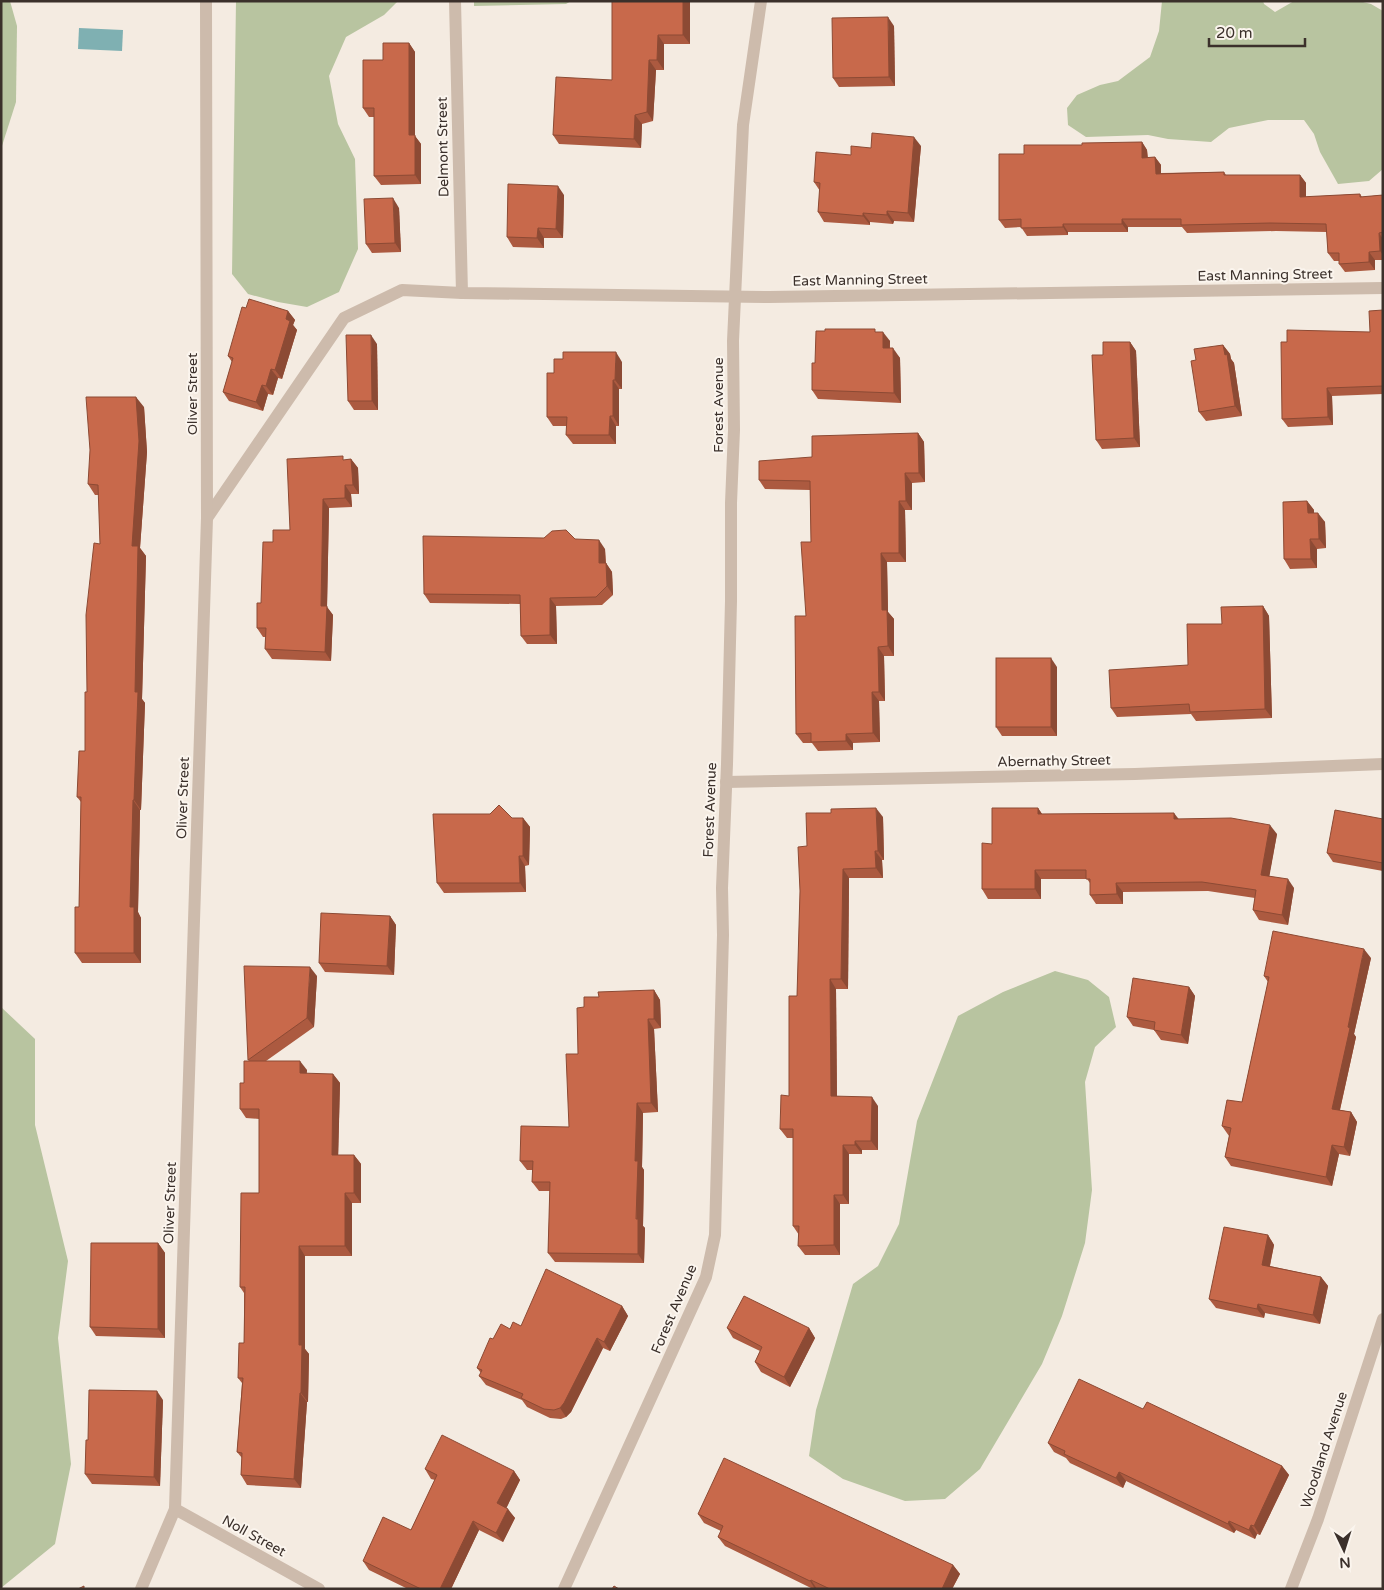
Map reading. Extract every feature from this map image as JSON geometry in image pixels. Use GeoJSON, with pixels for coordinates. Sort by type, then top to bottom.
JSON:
{"type":"FeatureCollection","features":[{"type":"Feature","properties":{"kind":"street","name":"Oliver Street"},"geometry":{"type":"LineString","coordinates":[[141,1589],[175,1509],[207,518],[206,1]]}},
{"type":"Feature","properties":{"kind":"street","name":"Delmont Street"},"geometry":{"type":"LineString","coordinates":[[455,1],[462,292]]}},
{"type":"Feature","properties":{"kind":"street","name":"Forest Avenue"},"geometry":{"type":"LineString","coordinates":[[564,1589],[706,1277],[715,1234],[723,935],[722,888],[731,601],[731,503],[734,430],[733,341],[743,125],[762,1]]}},
{"type":"Feature","properties":{"kind":"street","name":"East Manning Street"},"geometry":{"type":"LineString","coordinates":[[207,518],[344,318],[402,290],[770,297],[1383,288]]}},
{"type":"Feature","properties":{"kind":"street","name":"Abernathy Street"},"geometry":{"type":"LineString","coordinates":[[726,782],[1135,774],[1383,764]]}},
{"type":"Feature","properties":{"kind":"street","name":"Woodland Avenue"},"geometry":{"type":"LineString","coordinates":[[1290,1589],[1318,1519],[1383,1319]]}},
{"type":"Feature","properties":{"kind":"street","name":"Noll Street"},"geometry":{"type":"LineString","coordinates":[[175,1509],[319,1589]]}},
{"type":"Feature","properties":{"kind":"green space"},"geometry":{"type":"Polygon","coordinates":[[[1,1],[10,1],[17,26],[16,102],[1,149],[1,1]]]}},
{"type":"Feature","properties":{"kind":"green space"},"geometry":{"type":"Polygon","coordinates":[[[236,1],[398,1],[384,15],[346,37],[329,76],[338,124],[355,159],[358,249],[339,292],[307,307],[248,294],[232,274],[236,1]]]}},
{"type":"Feature","properties":{"kind":"green space"},"geometry":{"type":"Polygon","coordinates":[[[474,1],[571,1],[566,4],[474,6],[474,1]]]}},
{"type":"Feature","properties":{"kind":"green space"},"geometry":{"type":"Polygon","coordinates":[[[1162,1],[1263,1],[1264,4],[1275,12],[1294,1],[1359,1],[1371,4],[1383,11],[1383,169],[1369,181],[1338,184],[1320,152],[1314,134],[1304,120],[1268,120],[1229,128],[1211,142],[1168,139],[1148,135],[1086,137],[1068,125],[1067,108],[1077,95],[1100,85],[1118,81],[1150,57],[1159,31],[1162,1]]]}},
{"type":"Feature","properties":{"kind":"green space"},"geometry":{"type":"Polygon","coordinates":[[[1055,971],[1088,980],[1109,997],[1116,1027],[1095,1047],[1085,1082],[1092,1190],[1085,1243],[1062,1316],[1042,1364],[980,1469],[945,1499],[905,1501],[843,1479],[809,1456],[816,1410],[853,1284],[878,1266],[899,1224],[917,1121],[958,1016],[1003,992],[1055,971]]]}},
{"type":"Feature","properties":{"kind":"green space"},"geometry":{"type":"Polygon","coordinates":[[[1,1007],[35,1039],[35,1125],[68,1261],[58,1338],[71,1464],[55,1544],[1,1588],[1,1007]]]}},
{"type":"Feature","properties":{"kind":"water"},"geometry":{"type":"Polygon","coordinates":[[[79,28],[123,30],[122,51],[78,49],[79,28]]]}},
{"type":"Feature","properties":{"kind":"building"},"geometry":{"type":"Polygon","coordinates":[[[612,1],[683,1],[683,35],[658,35],[657,60],[649,60],[647,112],[635,115],[634,139],[553,135],[556,77],[612,80],[612,1]]]}},
{"type":"Feature","properties":{"kind":"building"},"geometry":{"type":"Polygon","coordinates":[[[888,17],[889,77],[833,78],[832,18],[888,17]]]}},
{"type":"Feature","properties":{"kind":"building"},"geometry":{"type":"Polygon","coordinates":[[[383,43],[409,43],[409,135],[415,135],[415,175],[374,176],[374,108],[363,108],[363,60],[383,60],[383,43]]]}},
{"type":"Feature","properties":{"kind":"building"},"geometry":{"type":"Polygon","coordinates":[[[872,133],[914,137],[908,213],[887,211],[887,215],[863,213],[863,216],[818,212],[820,183],[814,182],[816,152],[851,155],[851,146],[871,148],[872,133]]]}},
{"type":"Feature","properties":{"kind":"building"},"geometry":{"type":"Polygon","coordinates":[[[1142,142],[1142,158],[1155,157],[1156,174],[1224,172],[1224,175],[1300,175],[1300,197],[1360,194],[1360,197],[1383,195],[1383,232],[1379,233],[1380,251],[1369,252],[1369,262],[1339,264],[1339,253],[1328,253],[1326,224],[1181,225],[1181,219],[1122,219],[1122,224],[1063,224],[1063,227],[1021,228],[1021,219],[999,220],[999,154],[1024,154],[1024,145],[1142,142]]]}},
{"type":"Feature","properties":{"kind":"building"},"geometry":{"type":"Polygon","coordinates":[[[508,184],[558,186],[556,229],[538,228],[537,238],[507,237],[508,184]]]}},
{"type":"Feature","properties":{"kind":"building"},"geometry":{"type":"Polygon","coordinates":[[[393,198],[395,243],[366,244],[364,199],[393,198]]]}},
{"type":"Feature","properties":{"kind":"building"},"geometry":{"type":"Polygon","coordinates":[[[249,299],[288,311],[286,319],[290,321],[275,370],[271,369],[266,386],[262,385],[256,402],[223,392],[233,358],[228,356],[242,307],[246,308],[249,299]]]}},
{"type":"Feature","properties":{"kind":"building"},"geometry":{"type":"Polygon","coordinates":[[[1383,310],[1383,386],[1327,388],[1328,417],[1282,419],[1281,342],[1287,342],[1287,330],[1370,332],[1369,311],[1383,310]]]}},
{"type":"Feature","properties":{"kind":"building"},"geometry":{"type":"Polygon","coordinates":[[[825,329],[875,329],[875,332],[883,332],[883,348],[893,348],[894,393],[812,390],[812,363],[815,363],[816,331],[825,331],[825,329]]]}},
{"type":"Feature","properties":{"kind":"building"},"geometry":{"type":"Polygon","coordinates":[[[346,335],[371,335],[372,401],[348,401],[346,335]]]}},
{"type":"Feature","properties":{"kind":"building"},"geometry":{"type":"Polygon","coordinates":[[[1103,342],[1130,342],[1134,438],[1096,440],[1092,355],[1103,355],[1103,342]]]}},
{"type":"Feature","properties":{"kind":"building"},"geometry":{"type":"Polygon","coordinates":[[[1223,345],[1225,355],[1227,354],[1235,406],[1199,412],[1191,361],[1196,360],[1194,349],[1223,345]]]}},
{"type":"Feature","properties":{"kind":"building"},"geometry":{"type":"Polygon","coordinates":[[[563,352],[616,352],[615,380],[613,380],[613,416],[610,416],[609,435],[566,435],[567,417],[547,417],[547,373],[554,373],[554,359],[563,359],[563,352]]]}},
{"type":"Feature","properties":{"kind":"building"},"geometry":{"type":"Polygon","coordinates":[[[86,397],[136,397],[139,441],[132,546],[138,546],[135,692],[138,692],[130,907],[134,907],[134,953],[75,953],[75,907],[79,907],[81,797],[77,797],[79,751],[85,751],[85,692],[87,692],[86,615],[94,543],[100,544],[98,485],[88,484],[90,450],[86,397]]]}},
{"type":"Feature","properties":{"kind":"building"},"geometry":{"type":"Polygon","coordinates":[[[918,433],[919,473],[905,473],[906,501],[899,501],[899,553],[881,553],[882,610],[887,610],[888,646],[878,647],[879,692],[872,692],[873,733],[846,734],[846,741],[811,742],[811,733],[796,734],[795,616],[806,616],[801,542],[811,542],[810,481],[759,480],[759,461],[812,457],[812,436],[918,433]]]}},
{"type":"Feature","properties":{"kind":"building"},"geometry":{"type":"Polygon","coordinates":[[[343,456],[343,460],[351,459],[353,485],[345,485],[345,498],[323,499],[321,606],[327,606],[325,652],[265,649],[266,628],[257,628],[257,603],[261,603],[263,542],[273,542],[273,530],[290,530],[287,459],[343,456]]]}},
{"type":"Feature","properties":{"kind":"building"},"geometry":{"type":"Polygon","coordinates":[[[1307,501],[1308,513],[1318,513],[1319,539],[1310,539],[1311,559],[1284,559],[1283,502],[1307,501]]]}},
{"type":"Feature","properties":{"kind":"building"},"geometry":{"type":"Polygon","coordinates":[[[566,530],[575,539],[599,540],[599,563],[606,563],[607,586],[596,597],[550,598],[550,635],[521,636],[520,595],[424,594],[423,536],[544,538],[552,531],[566,530]]]}},
{"type":"Feature","properties":{"kind":"building"},"geometry":{"type":"Polygon","coordinates":[[[1263,606],[1265,709],[1190,712],[1189,704],[1111,708],[1109,670],[1188,665],[1187,624],[1222,624],[1221,607],[1263,606]]]}},
{"type":"Feature","properties":{"kind":"building"},"geometry":{"type":"Polygon","coordinates":[[[996,658],[1051,658],[1051,727],[996,727],[996,658]]]}},
{"type":"Feature","properties":{"kind":"building"},"geometry":{"type":"Polygon","coordinates":[[[499,805],[512,818],[523,818],[523,856],[519,856],[520,883],[437,883],[433,814],[490,814],[499,805]]]}},
{"type":"Feature","properties":{"kind":"building"},"geometry":{"type":"Polygon","coordinates":[[[876,808],[878,851],[875,851],[876,868],[843,869],[841,979],[830,979],[831,1096],[872,1097],[871,1141],[855,1141],[855,1145],[843,1145],[843,1195],[834,1195],[834,1245],[798,1246],[799,1226],[793,1226],[793,1129],[780,1129],[781,1095],[789,1096],[789,996],[797,996],[800,891],[798,847],[807,846],[806,813],[831,813],[831,809],[876,808]]]}},
{"type":"Feature","properties":{"kind":"building"},"geometry":{"type":"Polygon","coordinates":[[[992,808],[1038,808],[1038,814],[1174,813],[1174,819],[1231,818],[1270,825],[1261,875],[1288,879],[1282,915],[1253,910],[1256,890],[1202,882],[1116,883],[1117,894],[1090,895],[1090,879],[1086,879],[1086,870],[1035,870],[1035,889],[982,889],[982,843],[992,844],[992,808]]]}},
{"type":"Feature","properties":{"kind":"building"},"geometry":{"type":"Polygon","coordinates":[[[1335,810],[1383,819],[1383,863],[1327,853],[1335,810]]]}},
{"type":"Feature","properties":{"kind":"building"},"geometry":{"type":"Polygon","coordinates":[[[321,913],[390,916],[387,966],[319,963],[321,913]]]}},
{"type":"Feature","properties":{"kind":"building"},"geometry":{"type":"Polygon","coordinates":[[[1273,931],[1364,949],[1348,1027],[1350,1028],[1332,1109],[1351,1112],[1344,1147],[1332,1145],[1326,1177],[1225,1157],[1231,1128],[1222,1126],[1227,1100],[1242,1102],[1269,977],[1264,976],[1273,931]]]}},
{"type":"Feature","properties":{"kind":"building"},"geometry":{"type":"Polygon","coordinates":[[[244,966],[310,967],[307,1018],[248,1060],[244,966]]]}},
{"type":"Feature","properties":{"kind":"building"},"geometry":{"type":"Polygon","coordinates":[[[1133,978],[1189,987],[1181,1035],[1154,1030],[1155,1022],[1127,1017],[1133,978]]]}},
{"type":"Feature","properties":{"kind":"building"},"geometry":{"type":"Polygon","coordinates":[[[654,990],[654,1019],[648,1019],[651,1103],[637,1103],[635,1161],[638,1161],[636,1219],[638,1219],[638,1254],[548,1253],[550,1182],[532,1182],[533,1161],[520,1161],[521,1126],[569,1127],[566,1054],[578,1054],[577,1008],[584,1007],[584,997],[599,997],[598,992],[654,990]]]}},
{"type":"Feature","properties":{"kind":"building"},"geometry":{"type":"Polygon","coordinates":[[[244,1061],[300,1061],[300,1073],[333,1074],[332,1155],[354,1155],[354,1193],[345,1193],[345,1246],[299,1246],[299,1345],[302,1345],[301,1393],[294,1479],[241,1475],[242,1453],[237,1452],[243,1378],[238,1378],[239,1343],[244,1343],[245,1287],[240,1287],[241,1193],[259,1193],[259,1109],[240,1109],[240,1083],[244,1083],[244,1061]]]}},
{"type":"Feature","properties":{"kind":"building"},"geometry":{"type":"Polygon","coordinates":[[[1224,1227],[1268,1235],[1262,1265],[1321,1277],[1313,1315],[1258,1304],[1257,1309],[1209,1299],[1224,1227]]]}},
{"type":"Feature","properties":{"kind":"building"},"geometry":{"type":"Polygon","coordinates":[[[91,1243],[158,1243],[158,1329],[90,1327],[91,1243]]]}},
{"type":"Feature","properties":{"kind":"building"},"geometry":{"type":"Polygon","coordinates":[[[546,1269],[622,1306],[604,1342],[597,1338],[564,1403],[560,1408],[554,1410],[544,1409],[521,1398],[523,1394],[479,1376],[482,1370],[477,1368],[490,1338],[493,1339],[501,1324],[510,1329],[513,1322],[521,1326],[546,1269]]]}},
{"type":"Feature","properties":{"kind":"building"},"geometry":{"type":"Polygon","coordinates":[[[744,1296],[809,1328],[784,1377],[755,1362],[762,1347],[727,1328],[744,1296]]]}},
{"type":"Feature","properties":{"kind":"building"},"geometry":{"type":"Polygon","coordinates":[[[1079,1379],[1143,1409],[1147,1402],[1282,1466],[1254,1526],[1251,1525],[1249,1530],[1229,1521],[1228,1524],[1119,1472],[1116,1478],[1064,1454],[1065,1451],[1048,1443],[1079,1379]]]}},
{"type":"Feature","properties":{"kind":"building"},"geometry":{"type":"Polygon","coordinates":[[[89,1390],[157,1391],[154,1477],[85,1474],[89,1390]]]}},
{"type":"Feature","properties":{"kind":"building"},"geometry":{"type":"Polygon","coordinates":[[[442,1435],[514,1471],[497,1503],[508,1509],[496,1533],[473,1521],[440,1589],[421,1589],[363,1561],[383,1517],[411,1530],[437,1475],[425,1469],[442,1435]]]}},
{"type":"Feature","properties":{"kind":"building"},"geometry":{"type":"Polygon","coordinates":[[[724,1458],[953,1565],[942,1589],[830,1589],[718,1537],[723,1526],[698,1514],[724,1458]]]}}]}
